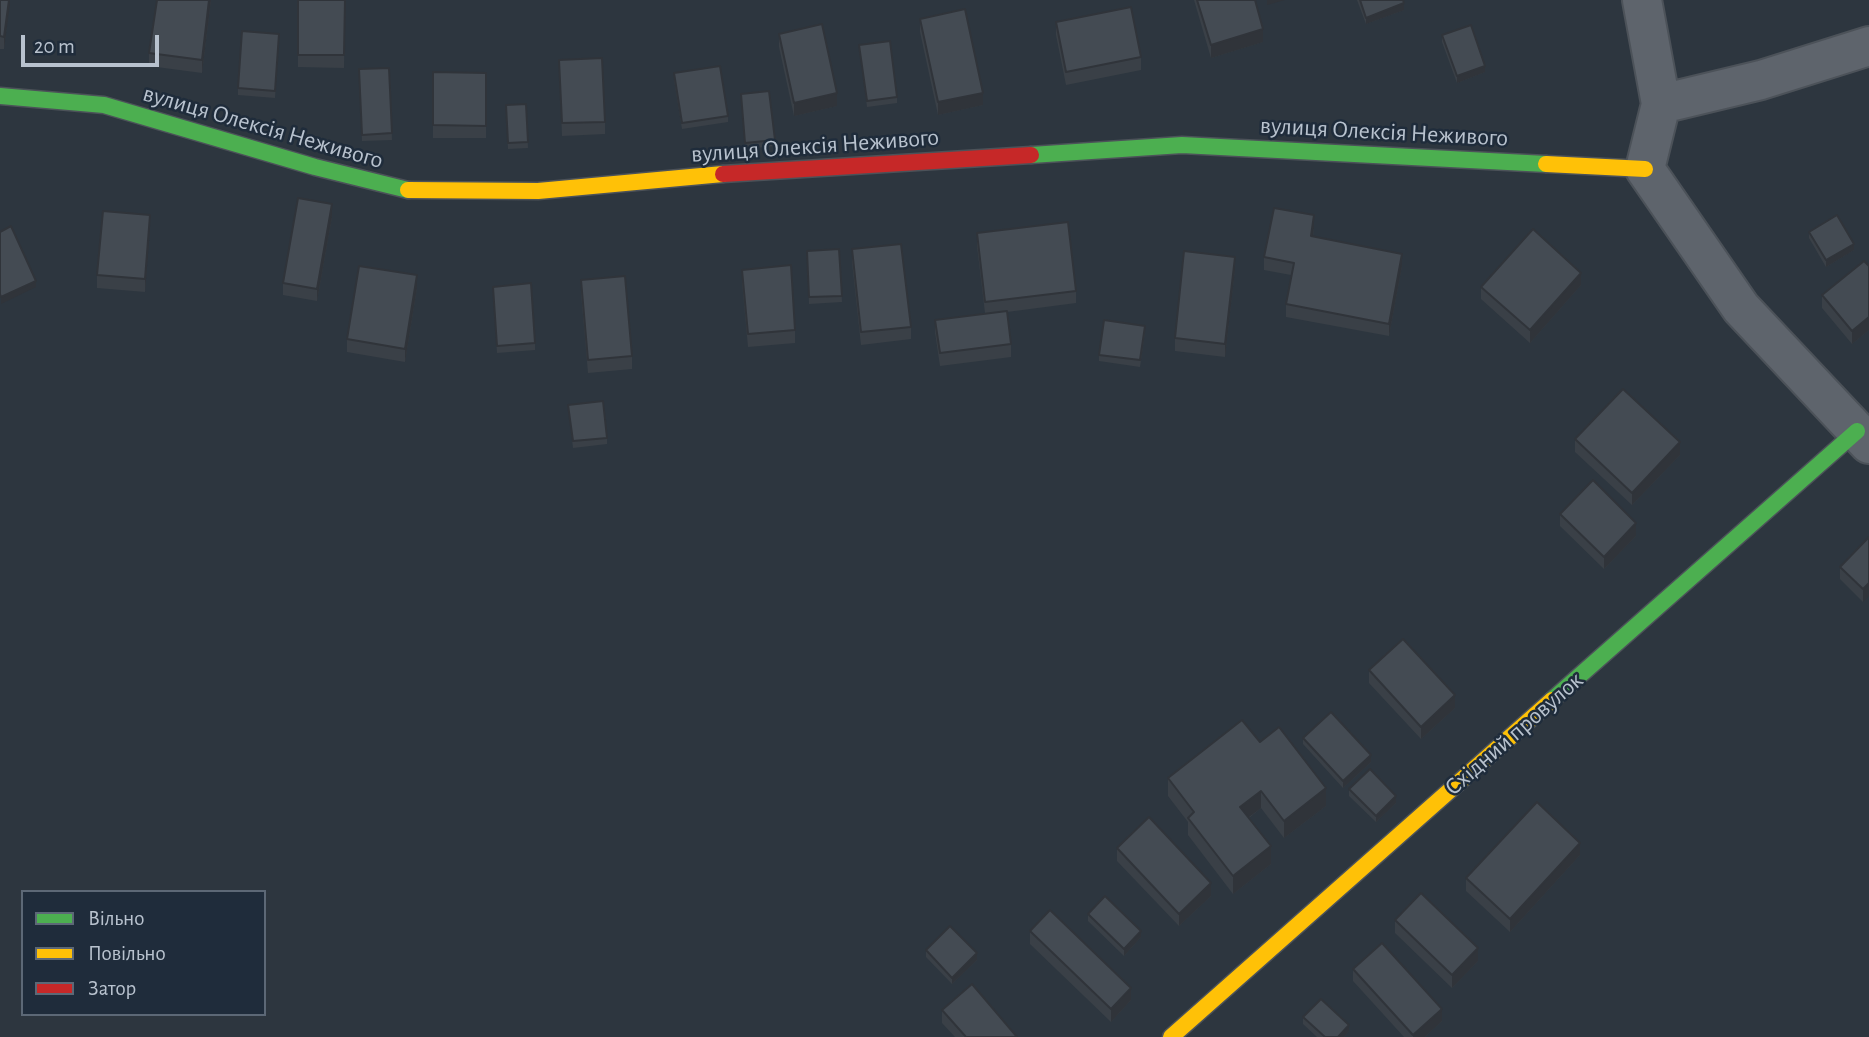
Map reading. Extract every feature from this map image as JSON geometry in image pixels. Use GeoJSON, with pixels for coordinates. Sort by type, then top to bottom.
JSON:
{"type":"FeatureCollection","features":[{"type":"Feature","properties":{"kind":"street"},"geometry":{"type":"LineString","coordinates":[[1642,0],[1661,104],[1645,169]]}},
{"type":"Feature","properties":{"kind":"street"},"geometry":{"type":"LineString","coordinates":[[1661,104],[1760,80],[1869,46]]}},
{"type":"Feature","properties":{"kind":"street","name":"вулиця Олексія Неживого"},"geometry":{"type":"LineString","coordinates":[[0,96],[104,105],[315,167],[405,190],[538,191],[751,172],[1182,145],[1645,169]]}},
{"type":"Feature","properties":{"kind":"street","name":"Східний провулок"},"geometry":{"type":"LineString","coordinates":[[1171,1037],[1863,438],[1741,308],[1645,169]]}},
{"type":"Feature","properties":{"kind":"building"},"geometry":{"type":"Polygon","coordinates":[[[0,0],[9,0],[4,37],[0,36],[0,0]]]}},
{"type":"Feature","properties":{"kind":"building"},"geometry":{"type":"Polygon","coordinates":[[[157,0],[209,0],[202,60],[149,53],[157,0]]]}},
{"type":"Feature","properties":{"kind":"building"},"geometry":{"type":"Polygon","coordinates":[[[298,0],[345,0],[344,55],[298,55],[298,0]]]}},
{"type":"Feature","properties":{"kind":"building"},"geometry":{"type":"Polygon","coordinates":[[[1197,0],[1255,0],[1263,29],[1211,45],[1197,0]]]}},
{"type":"Feature","properties":{"kind":"building"},"geometry":{"type":"Polygon","coordinates":[[[1360,0],[1403,0],[1404,3],[1366,18],[1360,0]]]}},
{"type":"Feature","properties":{"kind":"building"},"geometry":{"type":"Polygon","coordinates":[[[1131,7],[1141,57],[1066,72],[1056,22],[1131,7]]]}},
{"type":"Feature","properties":{"kind":"building"},"geometry":{"type":"Polygon","coordinates":[[[965,9],[983,93],[938,102],[920,19],[965,9]]]}},
{"type":"Feature","properties":{"kind":"building"},"geometry":{"type":"Polygon","coordinates":[[[822,24],[837,93],[794,103],[779,34],[822,24]]]}},
{"type":"Feature","properties":{"kind":"building"},"geometry":{"type":"Polygon","coordinates":[[[1471,25],[1485,66],[1457,76],[1442,35],[1471,25]]]}},
{"type":"Feature","properties":{"kind":"building"},"geometry":{"type":"Polygon","coordinates":[[[242,31],[279,34],[275,91],[238,88],[242,31]]]}},
{"type":"Feature","properties":{"kind":"building"},"geometry":{"type":"Polygon","coordinates":[[[890,41],[897,97],[867,101],[859,45],[890,41]]]}},
{"type":"Feature","properties":{"kind":"building"},"geometry":{"type":"Polygon","coordinates":[[[602,58],[605,122],[562,123],[559,60],[602,58]]]}},
{"type":"Feature","properties":{"kind":"building"},"geometry":{"type":"Polygon","coordinates":[[[720,66],[728,116],[682,123],[674,73],[720,66]]]}},
{"type":"Feature","properties":{"kind":"building"},"geometry":{"type":"Polygon","coordinates":[[[389,68],[392,133],[362,135],[359,69],[389,68]]]}},
{"type":"Feature","properties":{"kind":"building"},"geometry":{"type":"Polygon","coordinates":[[[433,72],[486,73],[486,126],[433,125],[433,72]]]}},
{"type":"Feature","properties":{"kind":"building"},"geometry":{"type":"Polygon","coordinates":[[[769,91],[775,140],[745,143],[741,94],[769,91]]]}},
{"type":"Feature","properties":{"kind":"building"},"geometry":{"type":"Polygon","coordinates":[[[526,104],[528,142],[508,143],[506,105],[526,104]]]}},
{"type":"Feature","properties":{"kind":"building"},"geometry":{"type":"Polygon","coordinates":[[[298,198],[332,204],[317,289],[283,283],[298,198]]]}},
{"type":"Feature","properties":{"kind":"building"},"geometry":{"type":"Polygon","coordinates":[[[1274,208],[1314,215],[1311,236],[1402,254],[1389,324],[1286,304],[1294,263],[1264,257],[1274,208]]]}},
{"type":"Feature","properties":{"kind":"building"},"geometry":{"type":"Polygon","coordinates":[[[103,211],[150,215],[145,279],[97,275],[103,211]]]}},
{"type":"Feature","properties":{"kind":"building"},"geometry":{"type":"Polygon","coordinates":[[[1837,215],[1854,244],[1826,260],[1809,232],[1837,215]]]}},
{"type":"Feature","properties":{"kind":"building"},"geometry":{"type":"Polygon","coordinates":[[[1068,222],[1076,291],[985,302],[977,233],[1068,222]]]}},
{"type":"Feature","properties":{"kind":"building"},"geometry":{"type":"Polygon","coordinates":[[[11,226],[36,281],[1,297],[0,232],[11,226]]]}},
{"type":"Feature","properties":{"kind":"building"},"geometry":{"type":"Polygon","coordinates":[[[1533,229],[1581,273],[1530,330],[1481,287],[1533,229]]]}},
{"type":"Feature","properties":{"kind":"building"},"geometry":{"type":"Polygon","coordinates":[[[901,244],[911,327],[861,332],[852,249],[901,244]]]}},
{"type":"Feature","properties":{"kind":"building"},"geometry":{"type":"Polygon","coordinates":[[[839,249],[842,296],[809,297],[807,251],[839,249]]]}},
{"type":"Feature","properties":{"kind":"building"},"geometry":{"type":"Polygon","coordinates":[[[1184,251],[1235,257],[1225,344],[1175,338],[1184,251]]]}},
{"type":"Feature","properties":{"kind":"building"},"geometry":{"type":"Polygon","coordinates":[[[1864,261],[1869,266],[1869,317],[1852,331],[1822,295],[1864,261]]]}},
{"type":"Feature","properties":{"kind":"building"},"geometry":{"type":"Polygon","coordinates":[[[791,265],[795,330],[748,334],[742,270],[791,265]]]}},
{"type":"Feature","properties":{"kind":"building"},"geometry":{"type":"Polygon","coordinates":[[[359,266],[417,275],[405,349],[347,339],[359,266]]]}},
{"type":"Feature","properties":{"kind":"building"},"geometry":{"type":"Polygon","coordinates":[[[625,276],[632,356],[588,360],[581,280],[625,276]]]}},
{"type":"Feature","properties":{"kind":"building"},"geometry":{"type":"Polygon","coordinates":[[[531,283],[535,343],[497,346],[493,287],[531,283]]]}},
{"type":"Feature","properties":{"kind":"building"},"geometry":{"type":"Polygon","coordinates":[[[1007,311],[1011,344],[940,353],[935,320],[1007,311]]]}},
{"type":"Feature","properties":{"kind":"building"},"geometry":{"type":"Polygon","coordinates":[[[1104,320],[1145,326],[1140,360],[1099,355],[1104,320]]]}},
{"type":"Feature","properties":{"kind":"building"},"geometry":{"type":"Polygon","coordinates":[[[1623,389],[1680,442],[1632,493],[1575,439],[1623,389]]]}},
{"type":"Feature","properties":{"kind":"building"},"geometry":{"type":"Polygon","coordinates":[[[603,401],[607,438],[573,441],[568,405],[603,401]]]}},
{"type":"Feature","properties":{"kind":"building"},"geometry":{"type":"Polygon","coordinates":[[[1593,480],[1636,523],[1604,557],[1560,514],[1593,480]]]}},
{"type":"Feature","properties":{"kind":"building"},"geometry":{"type":"Polygon","coordinates":[[[1869,537],[1869,583],[1863,589],[1840,567],[1869,537]]]}},
{"type":"Feature","properties":{"kind":"building"},"geometry":{"type":"Polygon","coordinates":[[[1403,639],[1455,695],[1421,727],[1369,670],[1403,639]]]}},
{"type":"Feature","properties":{"kind":"building"},"geometry":{"type":"Polygon","coordinates":[[[1331,712],[1371,755],[1343,781],[1303,738],[1331,712]]]}},
{"type":"Feature","properties":{"kind":"building"},"geometry":{"type":"Polygon","coordinates":[[[1242,720],[1260,742],[1279,727],[1326,788],[1284,821],[1261,791],[1240,807],[1271,846],[1233,876],[1188,818],[1194,812],[1168,778],[1242,720]]]}},
{"type":"Feature","properties":{"kind":"building"},"geometry":{"type":"Polygon","coordinates":[[[1370,769],[1396,796],[1376,816],[1349,789],[1370,769]]]}},
{"type":"Feature","properties":{"kind":"building"},"geometry":{"type":"Polygon","coordinates":[[[1537,802],[1580,843],[1510,919],[1466,878],[1537,802]]]}},
{"type":"Feature","properties":{"kind":"building"},"geometry":{"type":"Polygon","coordinates":[[[1149,817],[1211,883],[1179,914],[1117,848],[1149,817]]]}},
{"type":"Feature","properties":{"kind":"building"},"geometry":{"type":"Polygon","coordinates":[[[1421,893],[1478,948],[1452,975],[1395,920],[1421,893]]]}},
{"type":"Feature","properties":{"kind":"building"},"geometry":{"type":"Polygon","coordinates":[[[1105,896],[1141,931],[1124,949],[1088,914],[1105,896]]]}},
{"type":"Feature","properties":{"kind":"building"},"geometry":{"type":"Polygon","coordinates":[[[1050,910],[1131,988],[1111,1009],[1030,931],[1050,910]]]}},
{"type":"Feature","properties":{"kind":"building"},"geometry":{"type":"Polygon","coordinates":[[[950,926],[977,953],[952,978],[926,950],[950,926]]]}},
{"type":"Feature","properties":{"kind":"building"},"geometry":{"type":"Polygon","coordinates":[[[1382,943],[1442,1009],[1413,1035],[1353,969],[1382,943]]]}},
{"type":"Feature","properties":{"kind":"building"},"geometry":{"type":"Polygon","coordinates":[[[972,984],[1017,1037],[966,1037],[942,1010],[972,984]]]}},
{"type":"Feature","properties":{"kind":"building"},"geometry":{"type":"Polygon","coordinates":[[[1321,999],[1349,1025],[1338,1037],[1325,1037],[1303,1017],[1321,999]]]}},
{"type":"Feature","properties":{"kind":"traffic: fast"},"geometry":{"type":"LineString","coordinates":[[0,96],[104,105],[315,167],[408,190]]}},
{"type":"Feature","properties":{"kind":"traffic: fast"},"geometry":{"type":"LineString","coordinates":[[1031,155],[1182,145],[1546,164]]}},
{"type":"Feature","properties":{"kind":"traffic: fast"},"geometry":{"type":"LineString","coordinates":[[1552,700],[1857,431]]}},
{"type":"Feature","properties":{"kind":"traffic: slow"},"geometry":{"type":"LineString","coordinates":[[1546,164],[1645,169]]}},
{"type":"Feature","properties":{"kind":"traffic: slow"},"geometry":{"type":"LineString","coordinates":[[408,190],[538,191],[723,174]]}},
{"type":"Feature","properties":{"kind":"traffic: slow"},"geometry":{"type":"LineString","coordinates":[[1171,1037],[1552,700]]}},
{"type":"Feature","properties":{"kind":"traffic: jam"},"geometry":{"type":"LineString","coordinates":[[723,174],[1031,155]]}}]}
